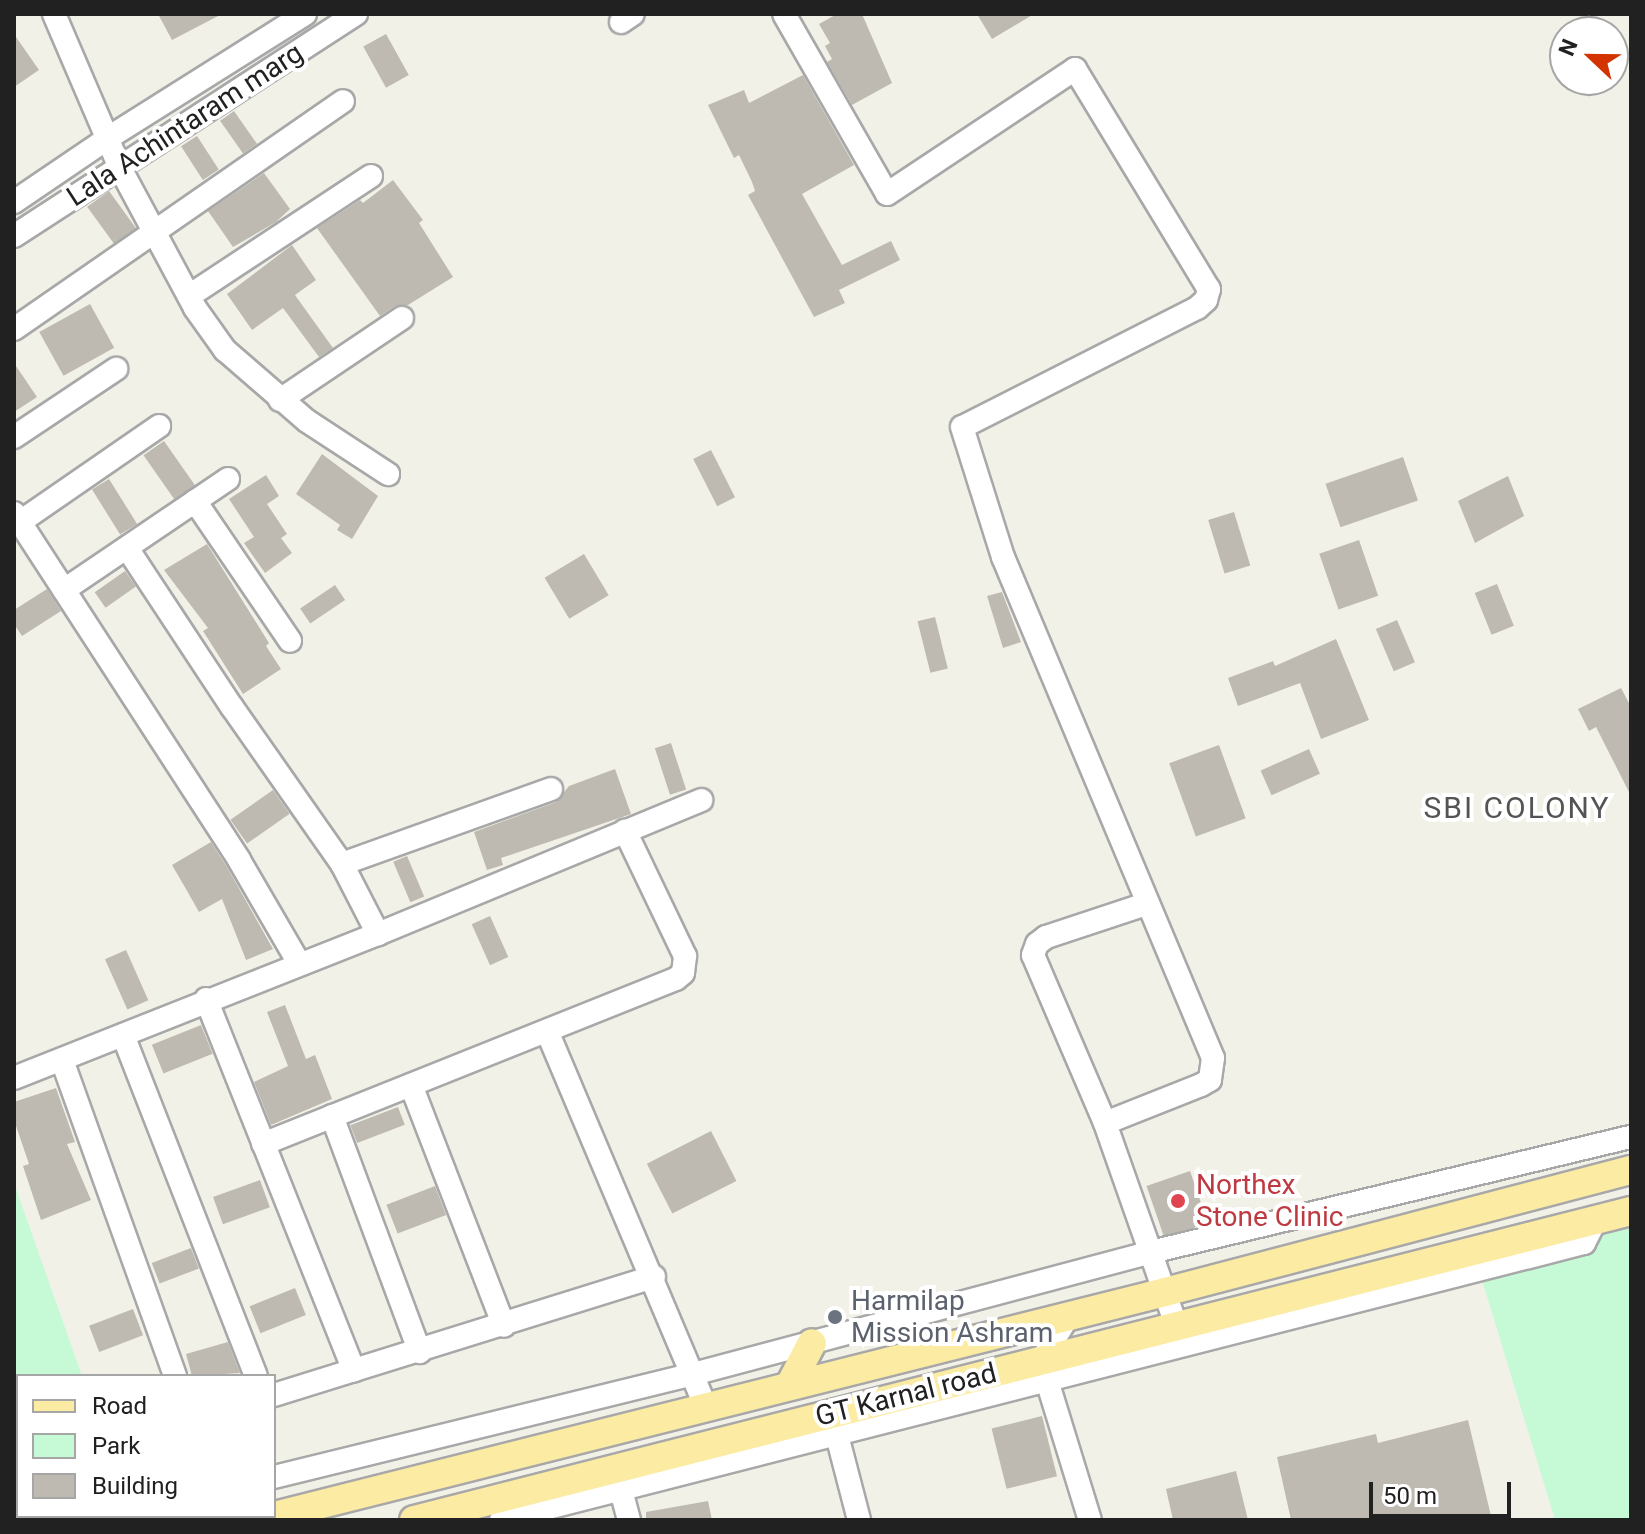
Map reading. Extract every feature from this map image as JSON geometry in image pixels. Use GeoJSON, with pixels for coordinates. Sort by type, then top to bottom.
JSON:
{"type":"FeatureCollection","features":[{"type":"Feature","properties":{"kind":"main road"},"geometry":{"type":"LineString","coordinates":[[276,1515],[705,1405],[1165,1292],[1631,1170]]}},
{"type":"Feature","properties":{"kind":"main road"},"geometry":{"type":"LineString","coordinates":[[1526,1197],[1534,1236]]}},
{"type":"Feature","properties":{"kind":"main road","name":"GT Karnal road"},"geometry":{"type":"LineString","coordinates":[[414,1520],[618,1479],[1044,1371],[1177,1327],[1631,1211]]}},
{"type":"Feature","properties":{"kind":"main road"},"geometry":{"type":"LineString","coordinates":[[790,1385],[812,1343]]}},
{"type":"Feature","properties":{"kind":"street"},"geometry":{"type":"LineString","coordinates":[[54,14],[120,168],[189,296],[225,350],[280,400],[388,474]]}},
{"type":"Feature","properties":{"kind":"street","name":"Lala Achintaram marg"},"geometry":{"type":"LineString","coordinates":[[14,202],[108,138],[305,14]]}},
{"type":"Feature","properties":{"kind":"street","name":"Lala Achintaram marg"},"geometry":{"type":"LineString","coordinates":[[14,236],[356,14]]}},
{"type":"Feature","properties":{"kind":"street"},"geometry":{"type":"LineString","coordinates":[[784,14],[887,194],[1075,69],[1209,289],[1206,300],[1197,308],[962,427],[1003,557],[1213,1058],[1214,1070],[1210,1080],[1105,1123]]}},
{"type":"Feature","properties":{"kind":"street"},"geometry":{"type":"LineString","coordinates":[[14,329],[343,101]]}},
{"type":"Feature","properties":{"kind":"street"},"geometry":{"type":"LineString","coordinates":[[189,296],[371,176]]}},
{"type":"Feature","properties":{"kind":"street"},"geometry":{"type":"LineString","coordinates":[[280,400],[402,318]]}},
{"type":"Feature","properties":{"kind":"street"},"geometry":{"type":"LineString","coordinates":[[14,437],[116,369]]}},
{"type":"Feature","properties":{"kind":"street"},"geometry":{"type":"LineString","coordinates":[[159,426],[17,518],[239,860],[299,963]]}},
{"type":"Feature","properties":{"kind":"street"},"geometry":{"type":"LineString","coordinates":[[64,590],[228,479]]}},
{"type":"Feature","properties":{"kind":"street"},"geometry":{"type":"LineString","coordinates":[[195,501],[290,641]]}},
{"type":"Feature","properties":{"kind":"street"},"geometry":{"type":"LineString","coordinates":[[127,548],[342,864],[378,934]]}},
{"type":"Feature","properties":{"kind":"street"},"geometry":{"type":"LineString","coordinates":[[342,864],[551,789]]}},
{"type":"Feature","properties":{"kind":"street"},"geometry":{"type":"LineString","coordinates":[[14,1078],[206,999],[378,934],[701,800]]}},
{"type":"Feature","properties":{"kind":"street"},"geometry":{"type":"LineString","coordinates":[[263,1144],[547,1031],[683,973],[685,956],[625,831]]}},
{"type":"Feature","properties":{"kind":"street"},"geometry":{"type":"LineString","coordinates":[[1146,904],[1046,937],[1037,944],[1033,955],[1105,1123],[1177,1327]]}},
{"type":"Feature","properties":{"kind":"street"},"geometry":{"type":"LineString","coordinates":[[206,999],[354,1371]]}},
{"type":"Feature","properties":{"kind":"street"},"geometry":{"type":"LineString","coordinates":[[547,1031],[654,1277],[705,1405]]}},
{"type":"Feature","properties":{"kind":"street"},"geometry":{"type":"LineString","coordinates":[[123,1035],[255,1374]]}},
{"type":"Feature","properties":{"kind":"street"},"geometry":{"type":"LineString","coordinates":[[62,1060],[174,1374]]}},
{"type":"Feature","properties":{"kind":"street"},"geometry":{"type":"LineString","coordinates":[[411,1085],[504,1326]]}},
{"type":"Feature","properties":{"kind":"street"},"geometry":{"type":"LineString","coordinates":[[332,1116],[420,1352]]}},
{"type":"Feature","properties":{"kind":"street"},"geometry":{"type":"LineString","coordinates":[[276,1477],[693,1374],[1151,1252],[1631,1137]]}},
{"type":"Feature","properties":{"kind":"street"},"geometry":{"type":"LineString","coordinates":[[1044,1371],[1584,1243],[1595,1221]]}},
{"type":"Feature","properties":{"kind":"street"},"geometry":{"type":"LineString","coordinates":[[276,1394],[654,1277]]}},
{"type":"Feature","properties":{"kind":"street"},"geometry":{"type":"LineString","coordinates":[[1069,1315],[1044,1371],[1085,1519]]}},
{"type":"Feature","properties":{"kind":"street"},"geometry":{"type":"LineString","coordinates":[[834,1424],[859,1520]]}},
{"type":"Feature","properties":{"kind":"street"},"geometry":{"type":"LineString","coordinates":[[501,1520],[618,1479],[629,1520]]}},
{"type":"Feature","properties":{"kind":"green space"},"geometry":{"type":"Polygon","coordinates":[[[14,1183],[81,1374],[16,1374],[14,1426],[14,1183]]]}},
{"type":"Feature","properties":{"kind":"green space"},"geometry":{"type":"Polygon","coordinates":[[[1631,1222],[1631,1520],[1555,1520],[1475,1257],[1631,1222]]]}},
{"type":"Feature","properties":{"kind":"building"},"geometry":{"type":"Polygon","coordinates":[[[158,14],[222,14],[172,40],[158,14]]]}},
{"type":"Feature","properties":{"kind":"building"},"geometry":{"type":"Polygon","coordinates":[[[837,14],[862,14],[892,83],[852,105],[827,62],[832,59],[825,46],[830,43],[819,24],[837,14]]]}},
{"type":"Feature","properties":{"kind":"building"},"geometry":{"type":"Polygon","coordinates":[[[977,14],[1034,14],[992,39],[977,14]]]}},
{"type":"Feature","properties":{"kind":"building"},"geometry":{"type":"Polygon","coordinates":[[[14,34],[39,70],[14,87],[14,34]]]}},
{"type":"Feature","properties":{"kind":"building"},"geometry":{"type":"Polygon","coordinates":[[[386,34],[409,75],[386,88],[363,47],[386,34]]]}},
{"type":"Feature","properties":{"kind":"building"},"geometry":{"type":"Polygon","coordinates":[[[803,75],[854,165],[802,194],[842,265],[891,241],[900,260],[839,290],[845,303],[814,317],[748,195],[755,191],[739,155],[734,158],[708,105],[744,90],[749,103],[803,75]]]}},
{"type":"Feature","properties":{"kind":"building"},"geometry":{"type":"Polygon","coordinates":[[[234,111],[257,144],[243,154],[220,121],[234,111]]]}},
{"type":"Feature","properties":{"kind":"building"},"geometry":{"type":"Polygon","coordinates":[[[197,136],[219,170],[203,180],[181,146],[197,136]]]}},
{"type":"Feature","properties":{"kind":"building"},"geometry":{"type":"Polygon","coordinates":[[[264,173],[290,209],[276,222],[233,247],[208,211],[264,173]]]}},
{"type":"Feature","properties":{"kind":"building"},"geometry":{"type":"Polygon","coordinates":[[[393,180],[423,220],[419,223],[453,277],[408,305],[395,306],[380,316],[317,228],[360,200],[363,203],[393,180]]]}},
{"type":"Feature","properties":{"kind":"building"},"geometry":{"type":"Polygon","coordinates":[[[109,191],[136,228],[114,244],[87,207],[109,191]]]}},
{"type":"Feature","properties":{"kind":"building"},"geometry":{"type":"Polygon","coordinates":[[[292,245],[316,280],[295,295],[333,348],[319,357],[283,308],[252,330],[227,294],[292,245]]]}},
{"type":"Feature","properties":{"kind":"building"},"geometry":{"type":"Polygon","coordinates":[[[90,304],[114,348],[64,376],[39,332],[90,304]]]}},
{"type":"Feature","properties":{"kind":"building"},"geometry":{"type":"Polygon","coordinates":[[[14,363],[37,397],[14,412],[14,363]]]}},
{"type":"Feature","properties":{"kind":"building"},"geometry":{"type":"Polygon","coordinates":[[[164,441],[195,485],[174,500],[144,455],[164,441]]]}},
{"type":"Feature","properties":{"kind":"building"},"geometry":{"type":"Polygon","coordinates":[[[711,450],[735,497],[717,506],[693,459],[711,450]]]}},
{"type":"Feature","properties":{"kind":"building"},"geometry":{"type":"Polygon","coordinates":[[[322,454],[378,496],[352,539],[337,530],[340,525],[296,494],[322,454]]]}},
{"type":"Feature","properties":{"kind":"building"},"geometry":{"type":"Polygon","coordinates":[[[1403,457],[1418,500],[1340,527],[1325,484],[1403,457]]]}},
{"type":"Feature","properties":{"kind":"building"},"geometry":{"type":"Polygon","coordinates":[[[266,475],[279,496],[267,504],[287,534],[281,538],[292,553],[265,573],[244,543],[254,537],[229,499],[266,475]]]}},
{"type":"Feature","properties":{"kind":"building"},"geometry":{"type":"Polygon","coordinates":[[[1508,476],[1524,516],[1475,543],[1458,501],[1508,476]]]}},
{"type":"Feature","properties":{"kind":"building"},"geometry":{"type":"Polygon","coordinates":[[[109,479],[137,524],[120,535],[92,490],[109,479]]]}},
{"type":"Feature","properties":{"kind":"building"},"geometry":{"type":"Polygon","coordinates":[[[1234,512],[1250,566],[1225,573],[1208,520],[1234,512]]]}},
{"type":"Feature","properties":{"kind":"building"},"geometry":{"type":"Polygon","coordinates":[[[1359,540],[1378,596],[1338,609],[1319,554],[1359,540]]]}},
{"type":"Feature","properties":{"kind":"building"},"geometry":{"type":"Polygon","coordinates":[[[207,544],[269,643],[266,646],[281,669],[243,694],[203,631],[208,628],[164,570],[207,544]]]}},
{"type":"Feature","properties":{"kind":"building"},"geometry":{"type":"Polygon","coordinates":[[[584,554],[609,595],[569,619],[545,578],[584,554]]]}},
{"type":"Feature","properties":{"kind":"building"},"geometry":{"type":"Polygon","coordinates":[[[125,571],[136,587],[106,608],[95,592],[125,571]]]}},
{"type":"Feature","properties":{"kind":"building"},"geometry":{"type":"Polygon","coordinates":[[[1497,584],[1514,626],[1492,635],[1475,593],[1497,584]]]}},
{"type":"Feature","properties":{"kind":"building"},"geometry":{"type":"Polygon","coordinates":[[[335,585],[345,600],[310,623],[300,608],[335,585]]]}},
{"type":"Feature","properties":{"kind":"building"},"geometry":{"type":"Polygon","coordinates":[[[47,589],[61,611],[22,636],[14,624],[14,610],[47,589]]]}},
{"type":"Feature","properties":{"kind":"building"},"geometry":{"type":"Polygon","coordinates":[[[1002,592],[1021,642],[1003,648],[987,596],[1002,592]]]}},
{"type":"Feature","properties":{"kind":"building"},"geometry":{"type":"Polygon","coordinates":[[[935,617],[948,668],[930,673],[918,621],[935,617]]]}},
{"type":"Feature","properties":{"kind":"building"},"geometry":{"type":"Polygon","coordinates":[[[1397,620],[1415,662],[1394,671],[1376,629],[1397,620]]]}},
{"type":"Feature","properties":{"kind":"building"},"geometry":{"type":"Polygon","coordinates":[[[1336,639],[1369,720],[1321,739],[1300,683],[1238,706],[1228,678],[1273,661],[1275,666],[1336,639]]]}},
{"type":"Feature","properties":{"kind":"building"},"geometry":{"type":"Polygon","coordinates":[[[1621,688],[1631,707],[1631,796],[1596,727],[1589,731],[1578,709],[1621,688]]]}},
{"type":"Feature","properties":{"kind":"building"},"geometry":{"type":"Polygon","coordinates":[[[671,743],[686,790],[670,795],[655,748],[671,743]]]}},
{"type":"Feature","properties":{"kind":"building"},"geometry":{"type":"Polygon","coordinates":[[[1219,745],[1246,818],[1196,836],[1169,763],[1219,745]]]}},
{"type":"Feature","properties":{"kind":"building"},"geometry":{"type":"Polygon","coordinates":[[[1309,749],[1320,774],[1272,795],[1261,771],[1309,749]]]}},
{"type":"Feature","properties":{"kind":"building"},"geometry":{"type":"Polygon","coordinates":[[[615,769],[631,814],[501,858],[503,865],[487,870],[474,832],[556,802],[569,786],[615,769]]]}},
{"type":"Feature","properties":{"kind":"building"},"geometry":{"type":"Polygon","coordinates":[[[273,790],[290,814],[247,844],[230,820],[273,790]]]}},
{"type":"Feature","properties":{"kind":"building"},"geometry":{"type":"Polygon","coordinates":[[[211,842],[273,949],[246,960],[222,899],[199,912],[172,865],[211,842]]]}},
{"type":"Feature","properties":{"kind":"building"},"geometry":{"type":"Polygon","coordinates":[[[407,856],[424,897],[410,902],[393,862],[407,856]]]}},
{"type":"Feature","properties":{"kind":"building"},"geometry":{"type":"Polygon","coordinates":[[[490,916],[508,957],[490,965],[472,924],[490,916]]]}},
{"type":"Feature","properties":{"kind":"building"},"geometry":{"type":"Polygon","coordinates":[[[126,950],[148,1000],[127,1010],[105,959],[126,950]]]}},
{"type":"Feature","properties":{"kind":"building"},"geometry":{"type":"Polygon","coordinates":[[[285,1005],[306,1059],[315,1055],[332,1099],[271,1125],[254,1082],[288,1066],[267,1012],[285,1005]]]}},
{"type":"Feature","properties":{"kind":"building"},"geometry":{"type":"Polygon","coordinates":[[[201,1025],[213,1054],[163,1074],[152,1045],[201,1025]]]}},
{"type":"Feature","properties":{"kind":"building"},"geometry":{"type":"Polygon","coordinates":[[[56,1088],[75,1142],[67,1144],[91,1200],[41,1220],[23,1166],[29,1164],[14,1120],[14,1102],[56,1088]]]}},
{"type":"Feature","properties":{"kind":"building"},"geometry":{"type":"Polygon","coordinates":[[[398,1107],[405,1125],[357,1143],[350,1125],[398,1107]]]}},
{"type":"Feature","properties":{"kind":"building"},"geometry":{"type":"Polygon","coordinates":[[[711,1131],[736,1181],[672,1214],[647,1164],[711,1131]]]}},
{"type":"Feature","properties":{"kind":"building"},"geometry":{"type":"Polygon","coordinates":[[[1190,1171],[1208,1223],[1164,1238],[1147,1186],[1190,1171]]]}},
{"type":"Feature","properties":{"kind":"building"},"geometry":{"type":"Polygon","coordinates":[[[260,1180],[270,1207],[223,1224],[213,1197],[260,1180]]]}},
{"type":"Feature","properties":{"kind":"building"},"geometry":{"type":"Polygon","coordinates":[[[435,1186],[446,1215],[398,1234],[386,1205],[435,1186]]]}},
{"type":"Feature","properties":{"kind":"building"},"geometry":{"type":"Polygon","coordinates":[[[191,1248],[199,1269],[160,1284],[152,1263],[191,1248]]]}},
{"type":"Feature","properties":{"kind":"building"},"geometry":{"type":"Polygon","coordinates":[[[295,1288],[306,1315],[260,1333],[250,1306],[295,1288]]]}},
{"type":"Feature","properties":{"kind":"building"},"geometry":{"type":"Polygon","coordinates":[[[133,1309],[143,1335],[99,1352],[89,1326],[133,1309]]]}},
{"type":"Feature","properties":{"kind":"building"},"geometry":{"type":"Polygon","coordinates":[[[228,1342],[240,1373],[191,1374],[186,1354],[228,1342]]]}},
{"type":"Feature","properties":{"kind":"building"},"geometry":{"type":"Polygon","coordinates":[[[1042,1416],[1057,1476],[1007,1489],[992,1429],[1042,1416]]]}},
{"type":"Feature","properties":{"kind":"building"},"geometry":{"type":"Polygon","coordinates":[[[1468,1420],[1492,1520],[1291,1520],[1277,1457],[1376,1434],[1378,1443],[1468,1420]]]}},
{"type":"Feature","properties":{"kind":"building"},"geometry":{"type":"Polygon","coordinates":[[[1236,1471],[1248,1520],[1173,1520],[1166,1489],[1236,1471]]]}},
{"type":"Feature","properties":{"kind":"building"},"geometry":{"type":"Polygon","coordinates":[[[708,1501],[712,1520],[646,1520],[646,1512],[708,1501]]]}},
{"type":"Feature","properties":{"kind":"place","name":"Northex Stone Clinic"},"geometry":{"type":"Point","coordinates":[1178,1201]}},
{"type":"Feature","properties":{"kind":"place","name":"Harmilap Mission Ashram"},"geometry":{"type":"Point","coordinates":[835,1317]}},
{"type":"Feature","properties":{"kind":"district","name":"SBI COLONY"},"geometry":{"type":"Point","coordinates":[1517,808]}}]}
